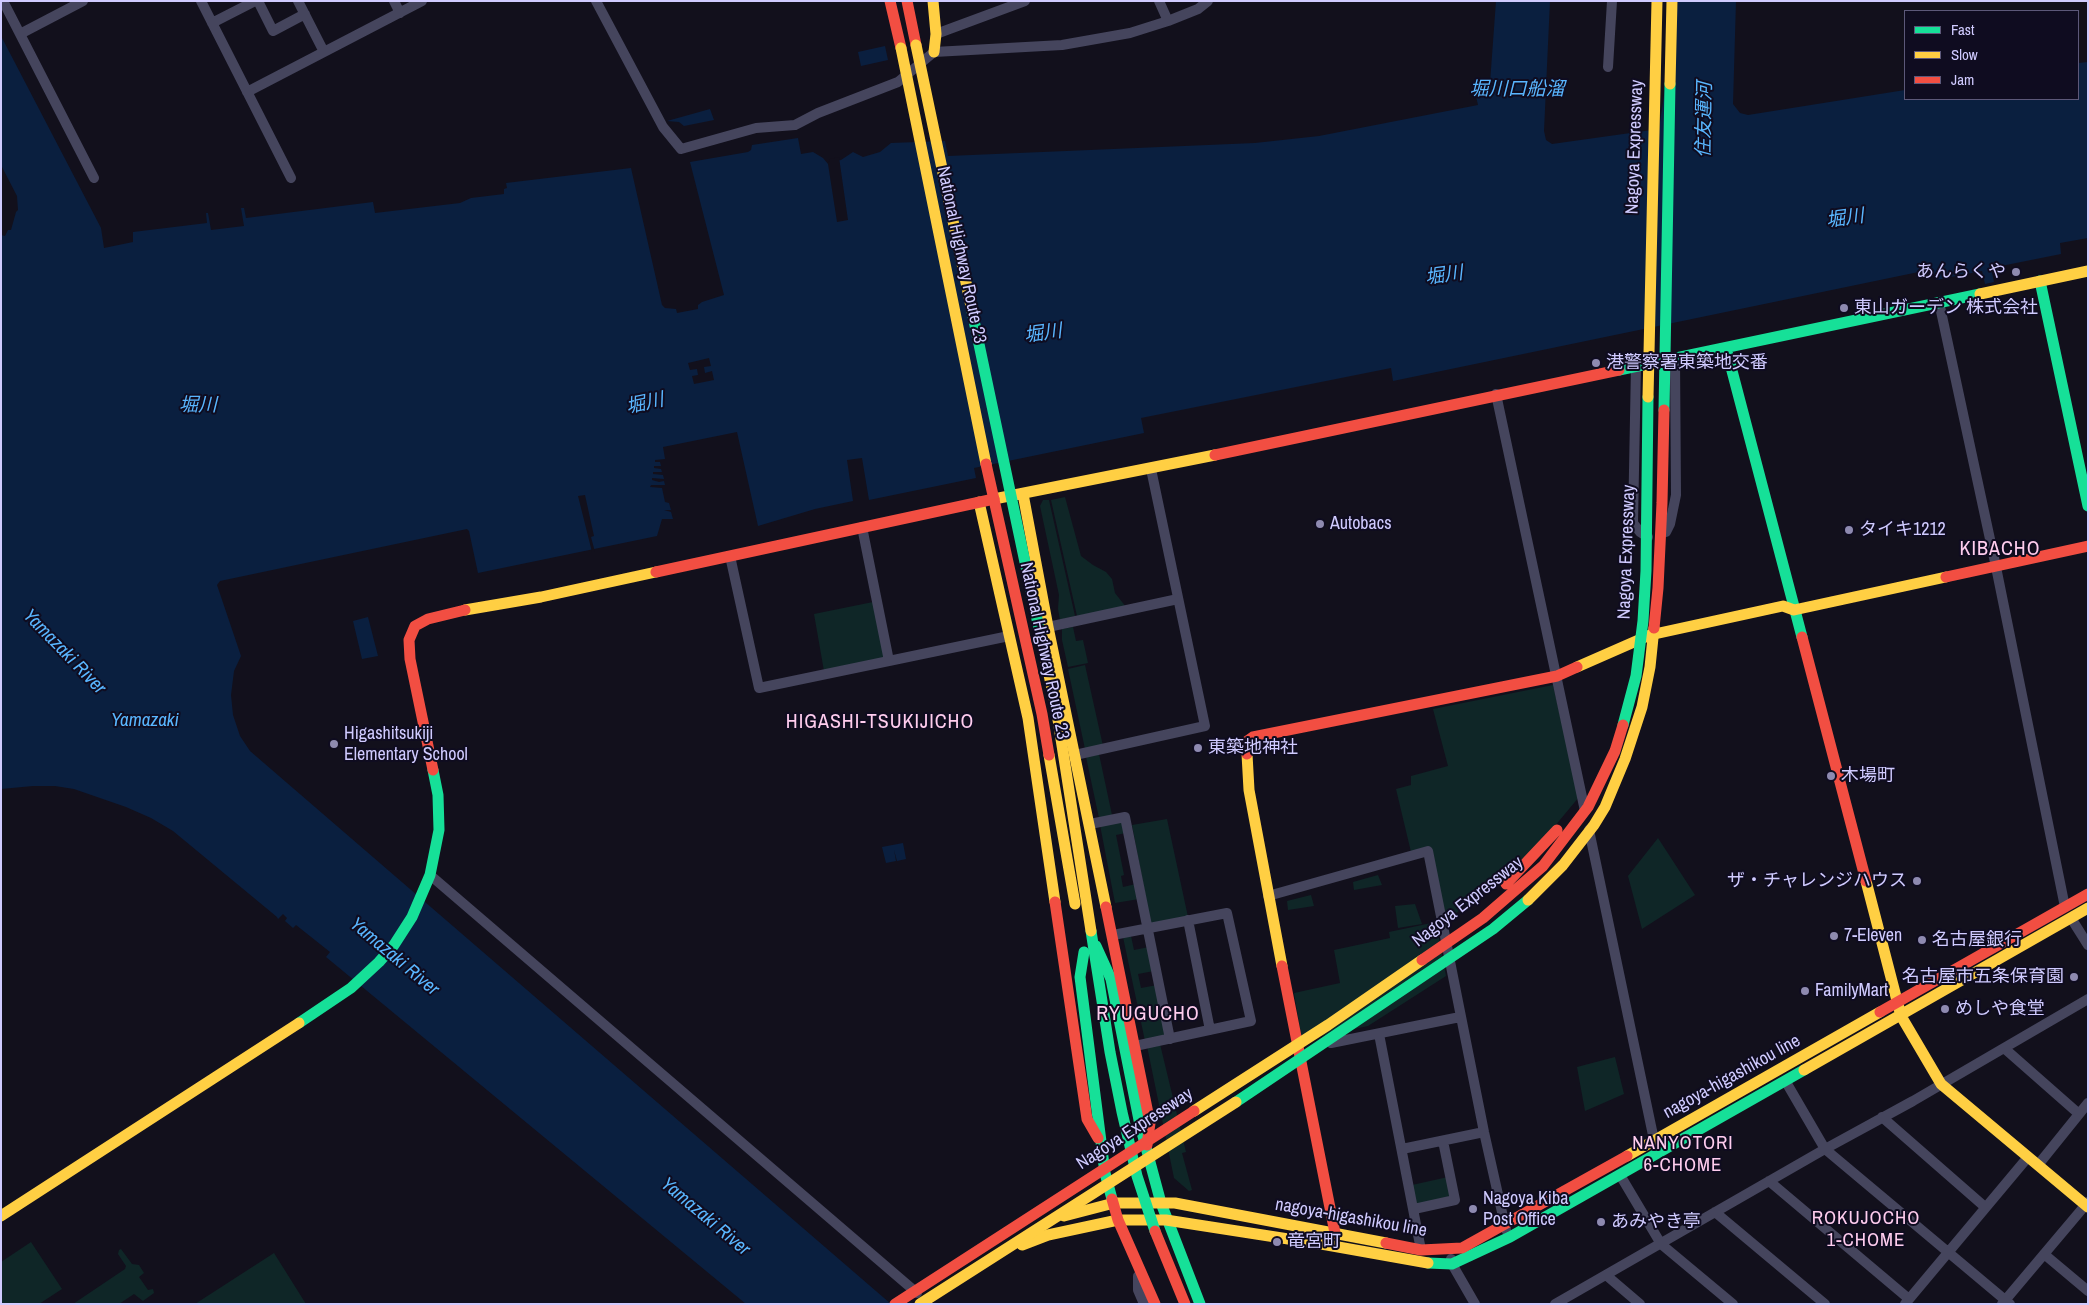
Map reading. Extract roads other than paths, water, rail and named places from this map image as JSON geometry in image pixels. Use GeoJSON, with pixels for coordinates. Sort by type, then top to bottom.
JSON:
{"type":"FeatureCollection","features":[{"type":"Feature","properties":{"kind":"main road","name":"National Highway Route 23"},"geometry":{"type":"LineString","coordinates":[[907,1],[910,7],[916,45],[1056,708],[1110,1052],[1136,1176],[1156,1236],[1186,1304]]}},
{"type":"Feature","properties":{"kind":"main road"},"geometry":{"type":"LineString","coordinates":[[933,1],[936,34],[934,52]]}},
{"type":"Feature","properties":{"kind":"main road","name":"Nagoya Expressway"},"geometry":{"type":"LineString","coordinates":[[918,1300],[1240,1100],[1493,929],[1525,903],[1563,865],[1594,825],[1605,807],[1625,759],[1642,707],[1648,675],[1658,588],[1662,502],[1672,1]]}},
{"type":"Feature","properties":{"kind":"main road","name":"National Highway Route 23"},"geometry":{"type":"LineString","coordinates":[[890,4],[901,48],[999,528],[1042,714],[1108,1100]]}},
{"type":"Feature","properties":{"kind":"main road","name":"Nagoya Expressway"},"geometry":{"type":"LineString","coordinates":[[895,1304],[1328,1025],[1483,918],[1543,866],[1577,823],[1598,789],[1615,751],[1629,707],[1636,676],[1646,571],[1650,255],[1660,4]]}},
{"type":"Feature","properties":{"kind":"main road"},"geometry":{"type":"LineString","coordinates":[[1,1216],[351,988],[394,945],[412,917],[430,875],[439,830],[438,795],[410,660],[409,640],[416,626],[428,620],[453,612],[541,597],[979,502],[1151,469],[1496,394],[1726,348],[2088,271]]}},
{"type":"Feature","properties":{"kind":"main road"},"geometry":{"type":"LineString","coordinates":[[2040,281],[2085,479],[2088,506]]}},
{"type":"Feature","properties":{"kind":"main road"},"geometry":{"type":"LineString","coordinates":[[1726,348],[1901,1016],[1941,1084],[2087,1205]]}},
{"type":"Feature","properties":{"kind":"main road"},"geometry":{"type":"LineString","coordinates":[[1581,861],[1596,842],[1610,808],[1634,710],[1647,636],[1655,516],[1654,472]]}},
{"type":"Feature","properties":{"kind":"main road"},"geometry":{"type":"LineString","coordinates":[[1023,494],[1150,1123],[1146,1149]]}},
{"type":"Feature","properties":{"kind":"main road"},"geometry":{"type":"LineString","coordinates":[[979,502],[1028,718],[1087,1118],[1102,1145]]}},
{"type":"Feature","properties":{"kind":"main road"},"geometry":{"type":"LineString","coordinates":[[1335,1233],[1268,896],[1249,790],[1246,742],[1253,737],[1556,676],[1647,636],[1782,606],[1794,610],[2088,546]]}},
{"type":"Feature","properties":{"kind":"main road"},"geometry":{"type":"LineString","coordinates":[[1485,901],[1506,885],[1527,864],[1570,815],[1614,752],[1634,710]]}},
{"type":"Feature","properties":{"kind":"main road","name":"nagoya-higashikou line"},"geometry":{"type":"LineString","coordinates":[[901,1304],[918,1300],[990,1256],[1048,1235],[1118,1220],[1166,1220],[1327,1245],[1421,1263],[1452,1264],[1468,1258],[1507,1231],[1654,1140],[2088,894]]}},
{"type":"Feature","properties":{"kind":"main road"},"geometry":{"type":"LineString","coordinates":[[1523,919],[1536,908]]}},
{"type":"Feature","properties":{"kind":"main road","name":"nagoya-higashikou line"},"geometry":{"type":"LineString","coordinates":[[918,1300],[984,1252],[1039,1223],[1114,1203],[1182,1204],[1421,1250],[1462,1248],[1507,1231],[1620,1175],[2088,908]]}},
{"type":"Feature","properties":{"kind":"main road"},"geometry":{"type":"LineString","coordinates":[[1328,1025],[1338,1009],[1471,912]]}},
{"type":"Feature","properties":{"kind":"main road"},"geometry":{"type":"LineString","coordinates":[[1092,936],[1111,979],[1146,1149],[1161,1204],[1200,1304]]}},
{"type":"Feature","properties":{"kind":"main road"},"geometry":{"type":"LineString","coordinates":[[1481,951],[1503,936]]}},
{"type":"Feature","properties":{"kind":"main road"},"geometry":{"type":"LineString","coordinates":[[1084,952],[1080,977],[1105,1172],[1118,1220],[1155,1304]]}},
{"type":"Feature","properties":{"kind":"main road"},"geometry":{"type":"LineString","coordinates":[[1444,978],[1466,962]]}},
{"type":"Feature","properties":{"kind":"main road"},"geometry":{"type":"LineString","coordinates":[[1240,1100],[1259,1098],[1378,1022]]}},
{"type":"Feature","properties":{"kind":"main road"},"geometry":{"type":"LineString","coordinates":[[1117,1144],[1144,1236]]}},
{"type":"Feature","properties":{"kind":"main road"},"geometry":{"type":"LineString","coordinates":[[1184,1265],[1200,1288],[1208,1304]]}},
{"type":"Feature","properties":{"kind":"street"},"geometry":{"type":"LineString","coordinates":[[3,1],[94,178]]}},
{"type":"Feature","properties":{"kind":"street"},"geometry":{"type":"LineString","coordinates":[[20,34],[83,1]]}},
{"type":"Feature","properties":{"kind":"street"},"geometry":{"type":"LineString","coordinates":[[201,1],[291,178]]}},
{"type":"Feature","properties":{"kind":"street"},"geometry":{"type":"LineString","coordinates":[[212,23],[256,1],[273,31],[305,14]]}},
{"type":"Feature","properties":{"kind":"street"},"geometry":{"type":"LineString","coordinates":[[298,1],[324,52]]}},
{"type":"Feature","properties":{"kind":"street"},"geometry":{"type":"LineString","coordinates":[[394,1],[400,13]]}},
{"type":"Feature","properties":{"kind":"street"},"geometry":{"type":"LineString","coordinates":[[247,92],[422,1]]}},
{"type":"Feature","properties":{"kind":"street"},"geometry":{"type":"LineString","coordinates":[[596,1],[663,127],[680,149],[756,128],[795,125],[818,113],[898,82],[934,52],[1062,45],[1130,33],[1198,9],[1208,1]]}},
{"type":"Feature","properties":{"kind":"street"},"geometry":{"type":"LineString","coordinates":[[936,34],[998,6],[1025,1]]}},
{"type":"Feature","properties":{"kind":"street"},"geometry":{"type":"LineString","coordinates":[[1159,1],[1168,21]]}},
{"type":"Feature","properties":{"kind":"street"},"geometry":{"type":"LineString","coordinates":[[1608,67],[1612,1]]}},
{"type":"Feature","properties":{"kind":"street"},"geometry":{"type":"LineString","coordinates":[[1939,302],[1996,567],[2065,908]]}},
{"type":"Feature","properties":{"kind":"street"},"geometry":{"type":"LineString","coordinates":[[1636,365],[1633,522],[1640,532],[1654,536],[1666,532],[1670,524],[1676,494],[1675,358]]}},
{"type":"Feature","properties":{"kind":"street"},"geometry":{"type":"LineString","coordinates":[[1496,394],[1654,1140]]}},
{"type":"Feature","properties":{"kind":"street"},"geometry":{"type":"LineString","coordinates":[[1075,756],[1204,726],[1151,469]]}},
{"type":"Feature","properties":{"kind":"street"},"geometry":{"type":"LineString","coordinates":[[862,528],[889,661]]}},
{"type":"Feature","properties":{"kind":"street"},"geometry":{"type":"LineString","coordinates":[[730,556],[759,688],[889,661],[1048,624],[1178,599]]}},
{"type":"Feature","properties":{"kind":"street"},"geometry":{"type":"LineString","coordinates":[[1090,824],[1125,817],[1170,1039]]}},
{"type":"Feature","properties":{"kind":"street"},"geometry":{"type":"LineString","coordinates":[[1268,896],[1428,851],[1460,1017],[1507,1231]]}},
{"type":"Feature","properties":{"kind":"street"},"geometry":{"type":"LineString","coordinates":[[430,875],[918,1300]]}},
{"type":"Feature","properties":{"kind":"street"},"geometry":{"type":"LineString","coordinates":[[1113,935],[1227,913],[1251,1021],[1135,1046]]}},
{"type":"Feature","properties":{"kind":"street"},"geometry":{"type":"LineString","coordinates":[[2072,918],[2088,945]]}},
{"type":"Feature","properties":{"kind":"street"},"geometry":{"type":"LineString","coordinates":[[1188,920],[1210,1030]]}},
{"type":"Feature","properties":{"kind":"street"},"geometry":{"type":"LineString","coordinates":[[1555,1304],[2088,999]]}},
{"type":"Feature","properties":{"kind":"street"},"geometry":{"type":"LineString","coordinates":[[1299,1048],[1460,1017]]}},
{"type":"Feature","properties":{"kind":"street"},"geometry":{"type":"LineString","coordinates":[[1379,1034],[1421,1250]]}},
{"type":"Feature","properties":{"kind":"street"},"geometry":{"type":"LineString","coordinates":[[2004,1048],[2079,1114]]}},
{"type":"Feature","properties":{"kind":"street"},"geometry":{"type":"LineString","coordinates":[[1786,1082],[1825,1149],[2006,1302],[2044,1254],[2087,1205]]}},
{"type":"Feature","properties":{"kind":"street"},"geometry":{"type":"LineString","coordinates":[[2038,1165],[2088,1103]]}},
{"type":"Feature","properties":{"kind":"street"},"geometry":{"type":"LineString","coordinates":[[1882,1117],[1985,1207]]}},
{"type":"Feature","properties":{"kind":"street"},"geometry":{"type":"LineString","coordinates":[[1402,1149],[1484,1132]]}},
{"type":"Feature","properties":{"kind":"street"},"geometry":{"type":"LineString","coordinates":[[1414,1209],[1455,1200],[1443,1141]]}},
{"type":"Feature","properties":{"kind":"street"},"geometry":{"type":"LineString","coordinates":[[1769,1181],[1907,1302],[2028,1157]]}},
{"type":"Feature","properties":{"kind":"street"},"geometry":{"type":"LineString","coordinates":[[1620,1175],[1660,1244],[1733,1304]]}},
{"type":"Feature","properties":{"kind":"street"},"geometry":{"type":"LineString","coordinates":[[1714,1212],[1825,1304]]}},
{"type":"Feature","properties":{"kind":"street"},"geometry":{"type":"LineString","coordinates":[[1450,1250],[1452,1264],[1476,1304]]}},
{"type":"Feature","properties":{"kind":"street"},"geometry":{"type":"LineString","coordinates":[[2044,1254],[2088,1291]]}},
{"type":"Feature","properties":{"kind":"street"},"geometry":{"type":"LineString","coordinates":[[1138,1269],[1138,1290],[1144,1304]]}},
{"type":"Feature","properties":{"kind":"street"},"geometry":{"type":"LineString","coordinates":[[1606,1275],[1640,1304]]}},
{"type":"Feature","properties":{"kind":"water","name":"堀川"},"geometry":{"type":"Polygon","coordinates":[[[1496,1],[1550,1],[1544,131],[1546,140],[1552,144],[1659,129],[1678,1],[1736,1],[1733,104],[1740,113],[1748,115],[1904,90],[1904,100],[2079,100],[2079,63],[2088,62],[2088,238],[2060,243],[2061,254],[1991,268],[1994,282],[1985,284],[1982,271],[1936,280],[1933,269],[1393,381],[1391,368],[1141,418],[1144,433],[974,468],[976,478],[869,500],[862,458],[847,460],[853,501],[815,509],[758,526],[737,432],[663,447],[665,459],[655,460],[655,462],[660,462],[661,466],[654,466],[654,468],[661,469],[662,472],[653,472],[653,474],[663,475],[664,479],[652,478],[652,480],[664,481],[665,485],[651,485],[650,487],[662,488],[665,502],[669,503],[671,510],[664,510],[671,512],[673,519],[662,519],[657,536],[478,573],[467,529],[220,581],[217,585],[241,656],[234,671],[231,695],[233,715],[240,736],[250,751],[891,1304],[746,1304],[326,957],[330,952],[296,925],[293,928],[285,921],[287,918],[283,914],[278,919],[173,831],[151,818],[126,807],[74,789],[55,786],[33,786],[1,789],[1,235],[5,236],[8,230],[11,230],[18,210],[17,196],[1,165],[1,36],[101,228],[104,248],[133,242],[133,232],[207,223],[206,213],[208,213],[211,230],[244,226],[241,208],[244,208],[246,218],[373,202],[375,213],[460,203],[471,198],[504,194],[504,189],[507,188],[506,183],[631,168],[662,305],[665,308],[676,309],[677,313],[698,309],[698,305],[702,302],[724,295],[690,162],[748,152],[751,150],[752,145],[798,138],[801,154],[813,152],[823,158],[828,164],[841,160],[853,152],[863,157],[880,152],[891,143],[945,141],[948,156],[1255,143],[1319,136],[1478,105],[1475,92],[1490,83],[1496,1]],[[709,358],[688,363],[690,370],[697,369],[698,375],[692,376],[694,384],[714,380],[712,371],[705,373],[704,367],[711,366],[709,358]]]}},
{"type":"Feature","properties":{"kind":"water"},"geometry":{"type":"Polygon","coordinates":[[[885,46],[888,60],[861,66],[858,52],[885,46]]]}},
{"type":"Feature","properties":{"kind":"water"},"geometry":{"type":"Polygon","coordinates":[[[710,109],[714,120],[684,126],[679,122],[667,121],[710,109]]]}},
{"type":"Feature","properties":{"kind":"water"},"geometry":{"type":"Polygon","coordinates":[[[368,617],[378,656],[362,659],[353,621],[368,617]]]}},
{"type":"Feature","properties":{"kind":"water"},"geometry":{"type":"Polygon","coordinates":[[[903,843],[906,859],[897,861],[894,850],[896,861],[886,863],[882,847],[903,843]]]}},
{"type":"Feature","properties":{"kind":"place","name":"あんらくや"},"geometry":{"type":"Point","coordinates":[2016,272]}},
{"type":"Feature","properties":{"kind":"place","name":"東山ガーデン 株式会社"},"geometry":{"type":"Point","coordinates":[1844,308]}},
{"type":"Feature","properties":{"kind":"place","name":"港警察署東築地交番"},"geometry":{"type":"Point","coordinates":[1596,363]}},
{"type":"Feature","properties":{"kind":"place","name":"Autobacs"},"geometry":{"type":"Point","coordinates":[1320,524]}},
{"type":"Feature","properties":{"kind":"place","name":"タイキ1212"},"geometry":{"type":"Point","coordinates":[1849,530]}},
{"type":"Feature","properties":{"kind":"place","name":"Higashitsukiji Elementary School"},"geometry":{"type":"Point","coordinates":[334,744]}},
{"type":"Feature","properties":{"kind":"place","name":"東築地神社"},"geometry":{"type":"Point","coordinates":[1198,748]}},
{"type":"Feature","properties":{"kind":"place","name":"木場町"},"geometry":{"type":"Point","coordinates":[1831,776]}},
{"type":"Feature","properties":{"kind":"place","name":"ザ・チャレンジハウス"},"geometry":{"type":"Point","coordinates":[1917,881]}},
{"type":"Feature","properties":{"kind":"place","name":"7-Eleven"},"geometry":{"type":"Point","coordinates":[1834,936]}},
{"type":"Feature","properties":{"kind":"place","name":"名古屋銀行"},"geometry":{"type":"Point","coordinates":[1922,940]}},
{"type":"Feature","properties":{"kind":"place","name":"名古屋市五条保育園"},"geometry":{"type":"Point","coordinates":[2074,977]}},
{"type":"Feature","properties":{"kind":"place","name":"FamilyMart"},"geometry":{"type":"Point","coordinates":[1805,991]}},
{"type":"Feature","properties":{"kind":"place","name":"めしや食堂"},"geometry":{"type":"Point","coordinates":[1945,1009]}},
{"type":"Feature","properties":{"kind":"place","name":"Nagoya Kiba Post Office"},"geometry":{"type":"Point","coordinates":[1473,1209]}},
{"type":"Feature","properties":{"kind":"place","name":"あみやき亭"},"geometry":{"type":"Point","coordinates":[1601,1222]}},
{"type":"Feature","properties":{"kind":"place","name":"竜宮町"},"geometry":{"type":"Point","coordinates":[1277,1242]}},
{"type":"Feature","properties":{"kind":"district","name":"KIBACHO"},"geometry":{"type":"Point","coordinates":[2000,550]}},
{"type":"Feature","properties":{"kind":"district","name":"HIGASHI-TSUKIJICHO"},"geometry":{"type":"Point","coordinates":[880,723]}},
{"type":"Feature","properties":{"kind":"district","name":"RYUGUCHO"},"geometry":{"type":"Point","coordinates":[1148,1015]}},
{"type":"Feature","properties":{"kind":"district","name":"NANYOTORI 6-CHOME"},"geometry":{"type":"Point","coordinates":[1683,1155]}},
{"type":"Feature","properties":{"kind":"district","name":"ROKUJOCHO 1-CHOME"},"geometry":{"type":"Point","coordinates":[1866,1230]}},
{"type":"Feature","properties":{"kind":"water label","name":"堀川口船溜"},"geometry":{"type":"Point","coordinates":[1517,90]}},
{"type":"Feature","properties":{"kind":"water label","name":"住友運河"},"geometry":{"type":"Point","coordinates":[1705,120]}},
{"type":"Feature","properties":{"kind":"water label","name":"Yamazaki River"},"geometry":{"type":"Point","coordinates":[64,652]}},
{"type":"Feature","properties":{"kind":"water label","name":"Yamazaki"},"geometry":{"type":"Point","coordinates":[145,721]}},
{"type":"Feature","properties":{"kind":"water label","name":"Yamazaki River"},"geometry":{"type":"Point","coordinates":[394,957]}},
{"type":"Feature","properties":{"kind":"water label","name":"Yamazaki River"},"geometry":{"type":"Point","coordinates":[705,1217]}}]}
